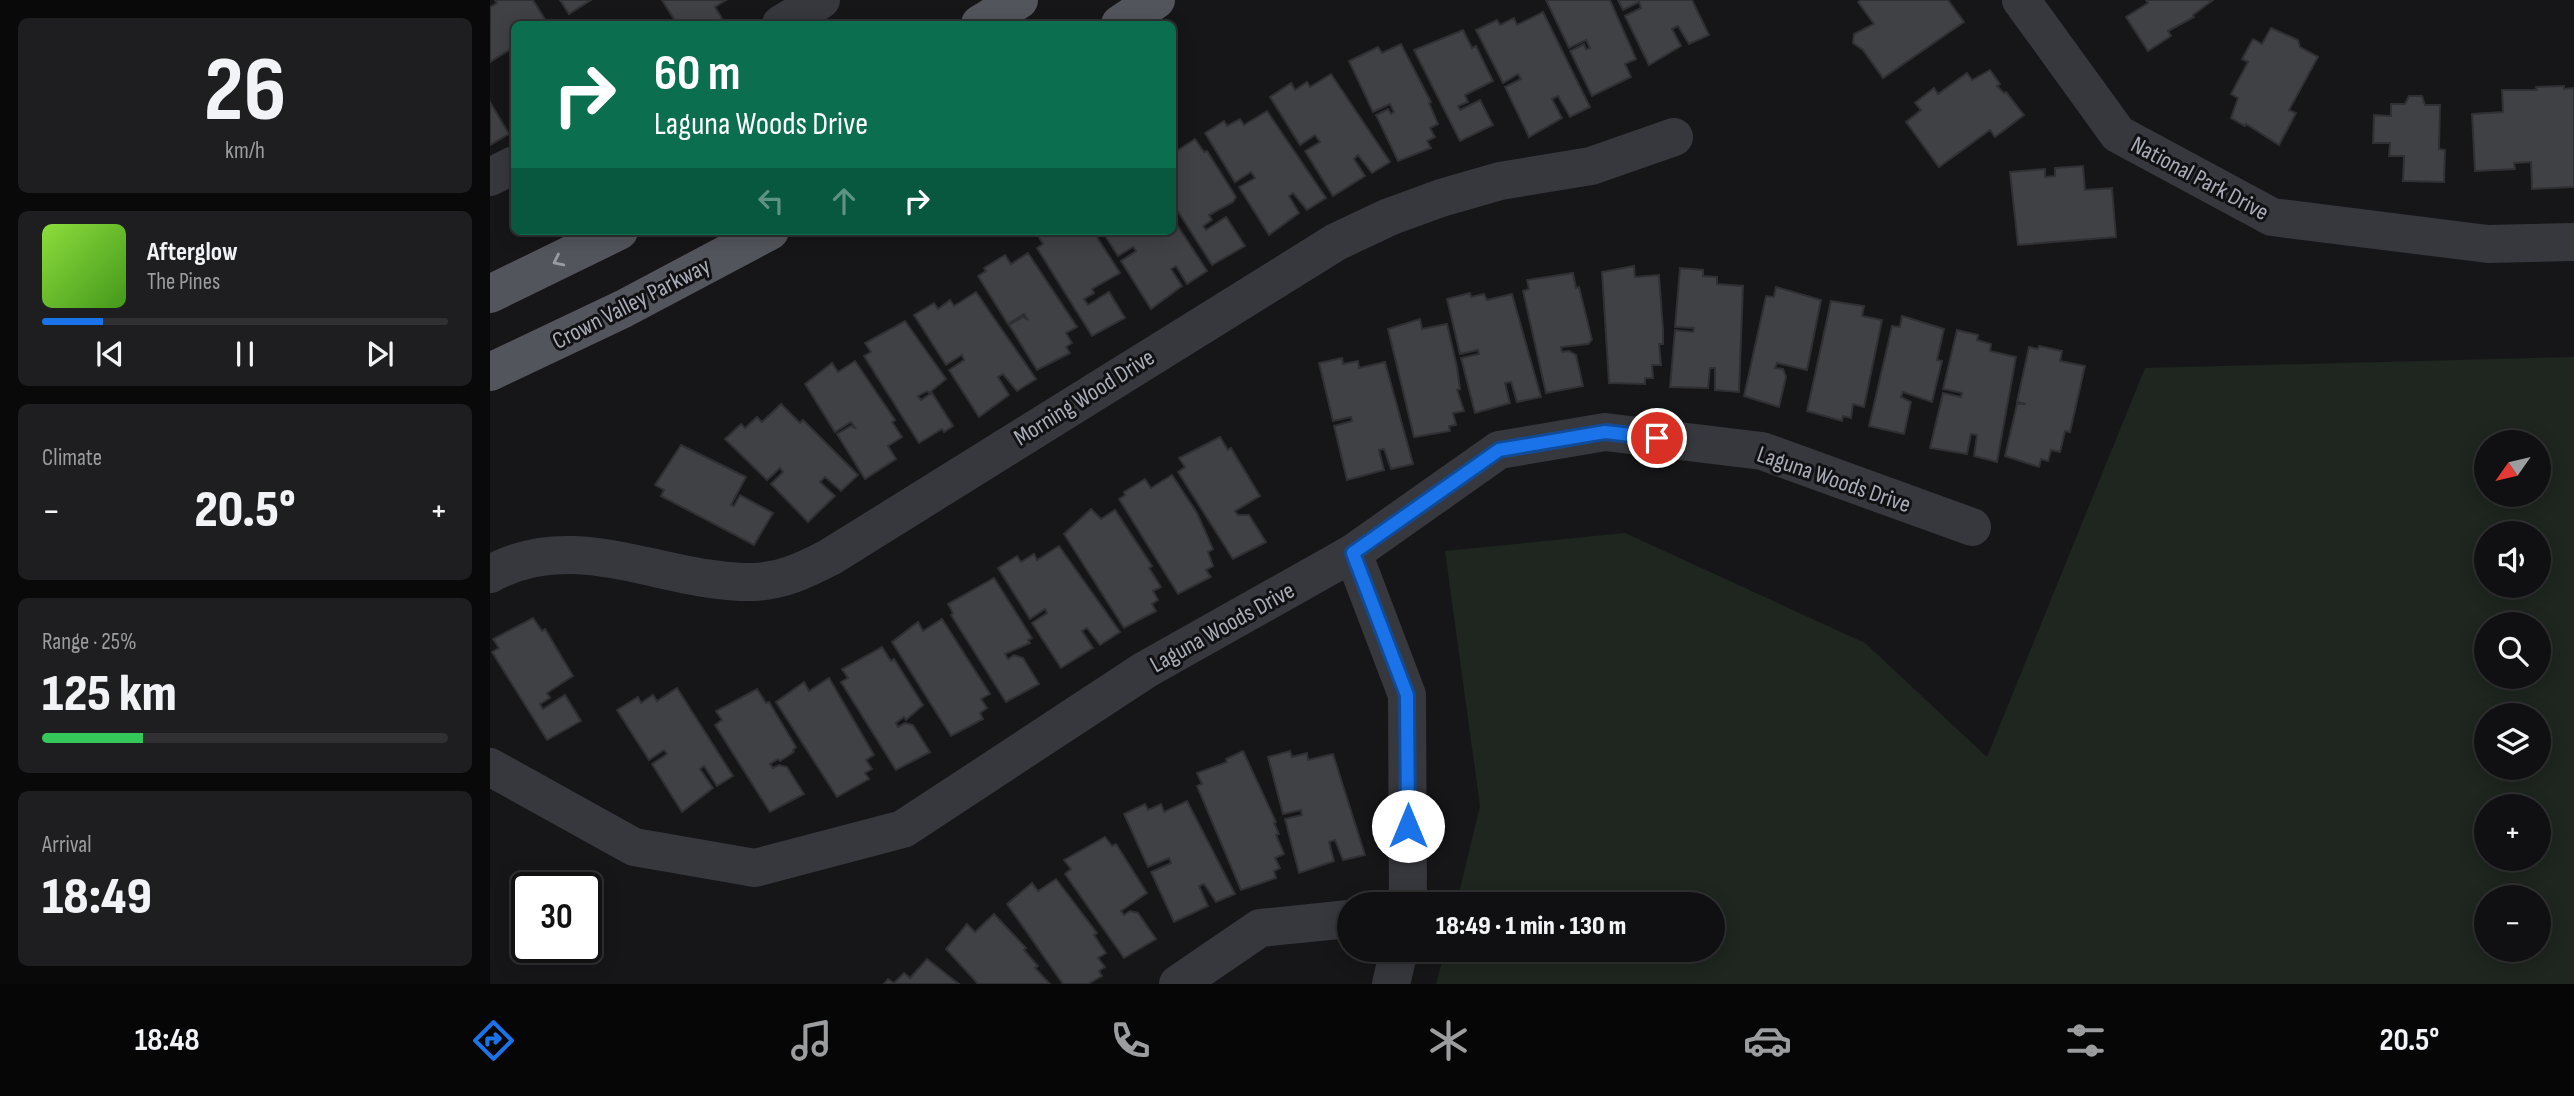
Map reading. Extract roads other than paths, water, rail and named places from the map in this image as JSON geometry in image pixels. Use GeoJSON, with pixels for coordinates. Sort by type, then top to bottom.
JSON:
{"type":"FeatureCollection","features":[{"type":"Feature","properties":{"kind":"main road"},"geometry":{"type":"LineString","coordinates":[[985,21],[1019,0]]}},
{"type":"Feature","properties":{"kind":"main road"},"geometry":{"type":"LineString","coordinates":[[1124,21],[1156,0]]}},
{"type":"Feature","properties":{"kind":"main road"},"geometry":{"type":"LineString","coordinates":[[490,294],[611,235]]}},
{"type":"Feature","properties":{"kind":"main road","name":"Crown Valley Parkway"},"geometry":{"type":"LineString","coordinates":[[490,372],[623,309],[762,235]]}},
{"type":"Feature","properties":{"kind":"street"},"geometry":{"type":"LineString","coordinates":[[780,15],[821,0]]}},
{"type":"Feature","properties":{"kind":"street","name":"National Park Drive"},"geometry":{"type":"LineString","coordinates":[[2021,0],[2118,134],[2272,217],[2488,244],[2574,242]]}},
{"type":"Feature","properties":{"kind":"street","name":"Morning Wood Drive"},"geometry":{"type":"LineString","coordinates":[[490,574],[531,558],[574,553],[722,581],[756,582],[794,575],[830,557],[1336,242],[1389,216],[1441,198],[1500,181],[1591,166],[1674,137]]}},
{"type":"Feature","properties":{"kind":"street"},"geometry":{"type":"LineString","coordinates":[[490,177],[511,166]]}},
{"type":"Feature","properties":{"kind":"street","name":"Laguna Woods Drive"},"geometry":{"type":"LineString","coordinates":[[490,768],[634,848],[755,869],[903,829],[1145,670],[1353,553],[1499,450],[1605,432],[1762,451],[1972,527]]}},
{"type":"Feature","properties":{"kind":"street"},"geometry":{"type":"LineString","coordinates":[[1353,553],[1407,695],[1408,892]]}},
{"type":"Feature","properties":{"kind":"street"},"geometry":{"type":"LineString","coordinates":[[1178,984],[1260,928],[1337,920]]}},
{"type":"Feature","properties":{"kind":"street"},"geometry":{"type":"LineString","coordinates":[[1391,984],[1396,962]]}}]}
